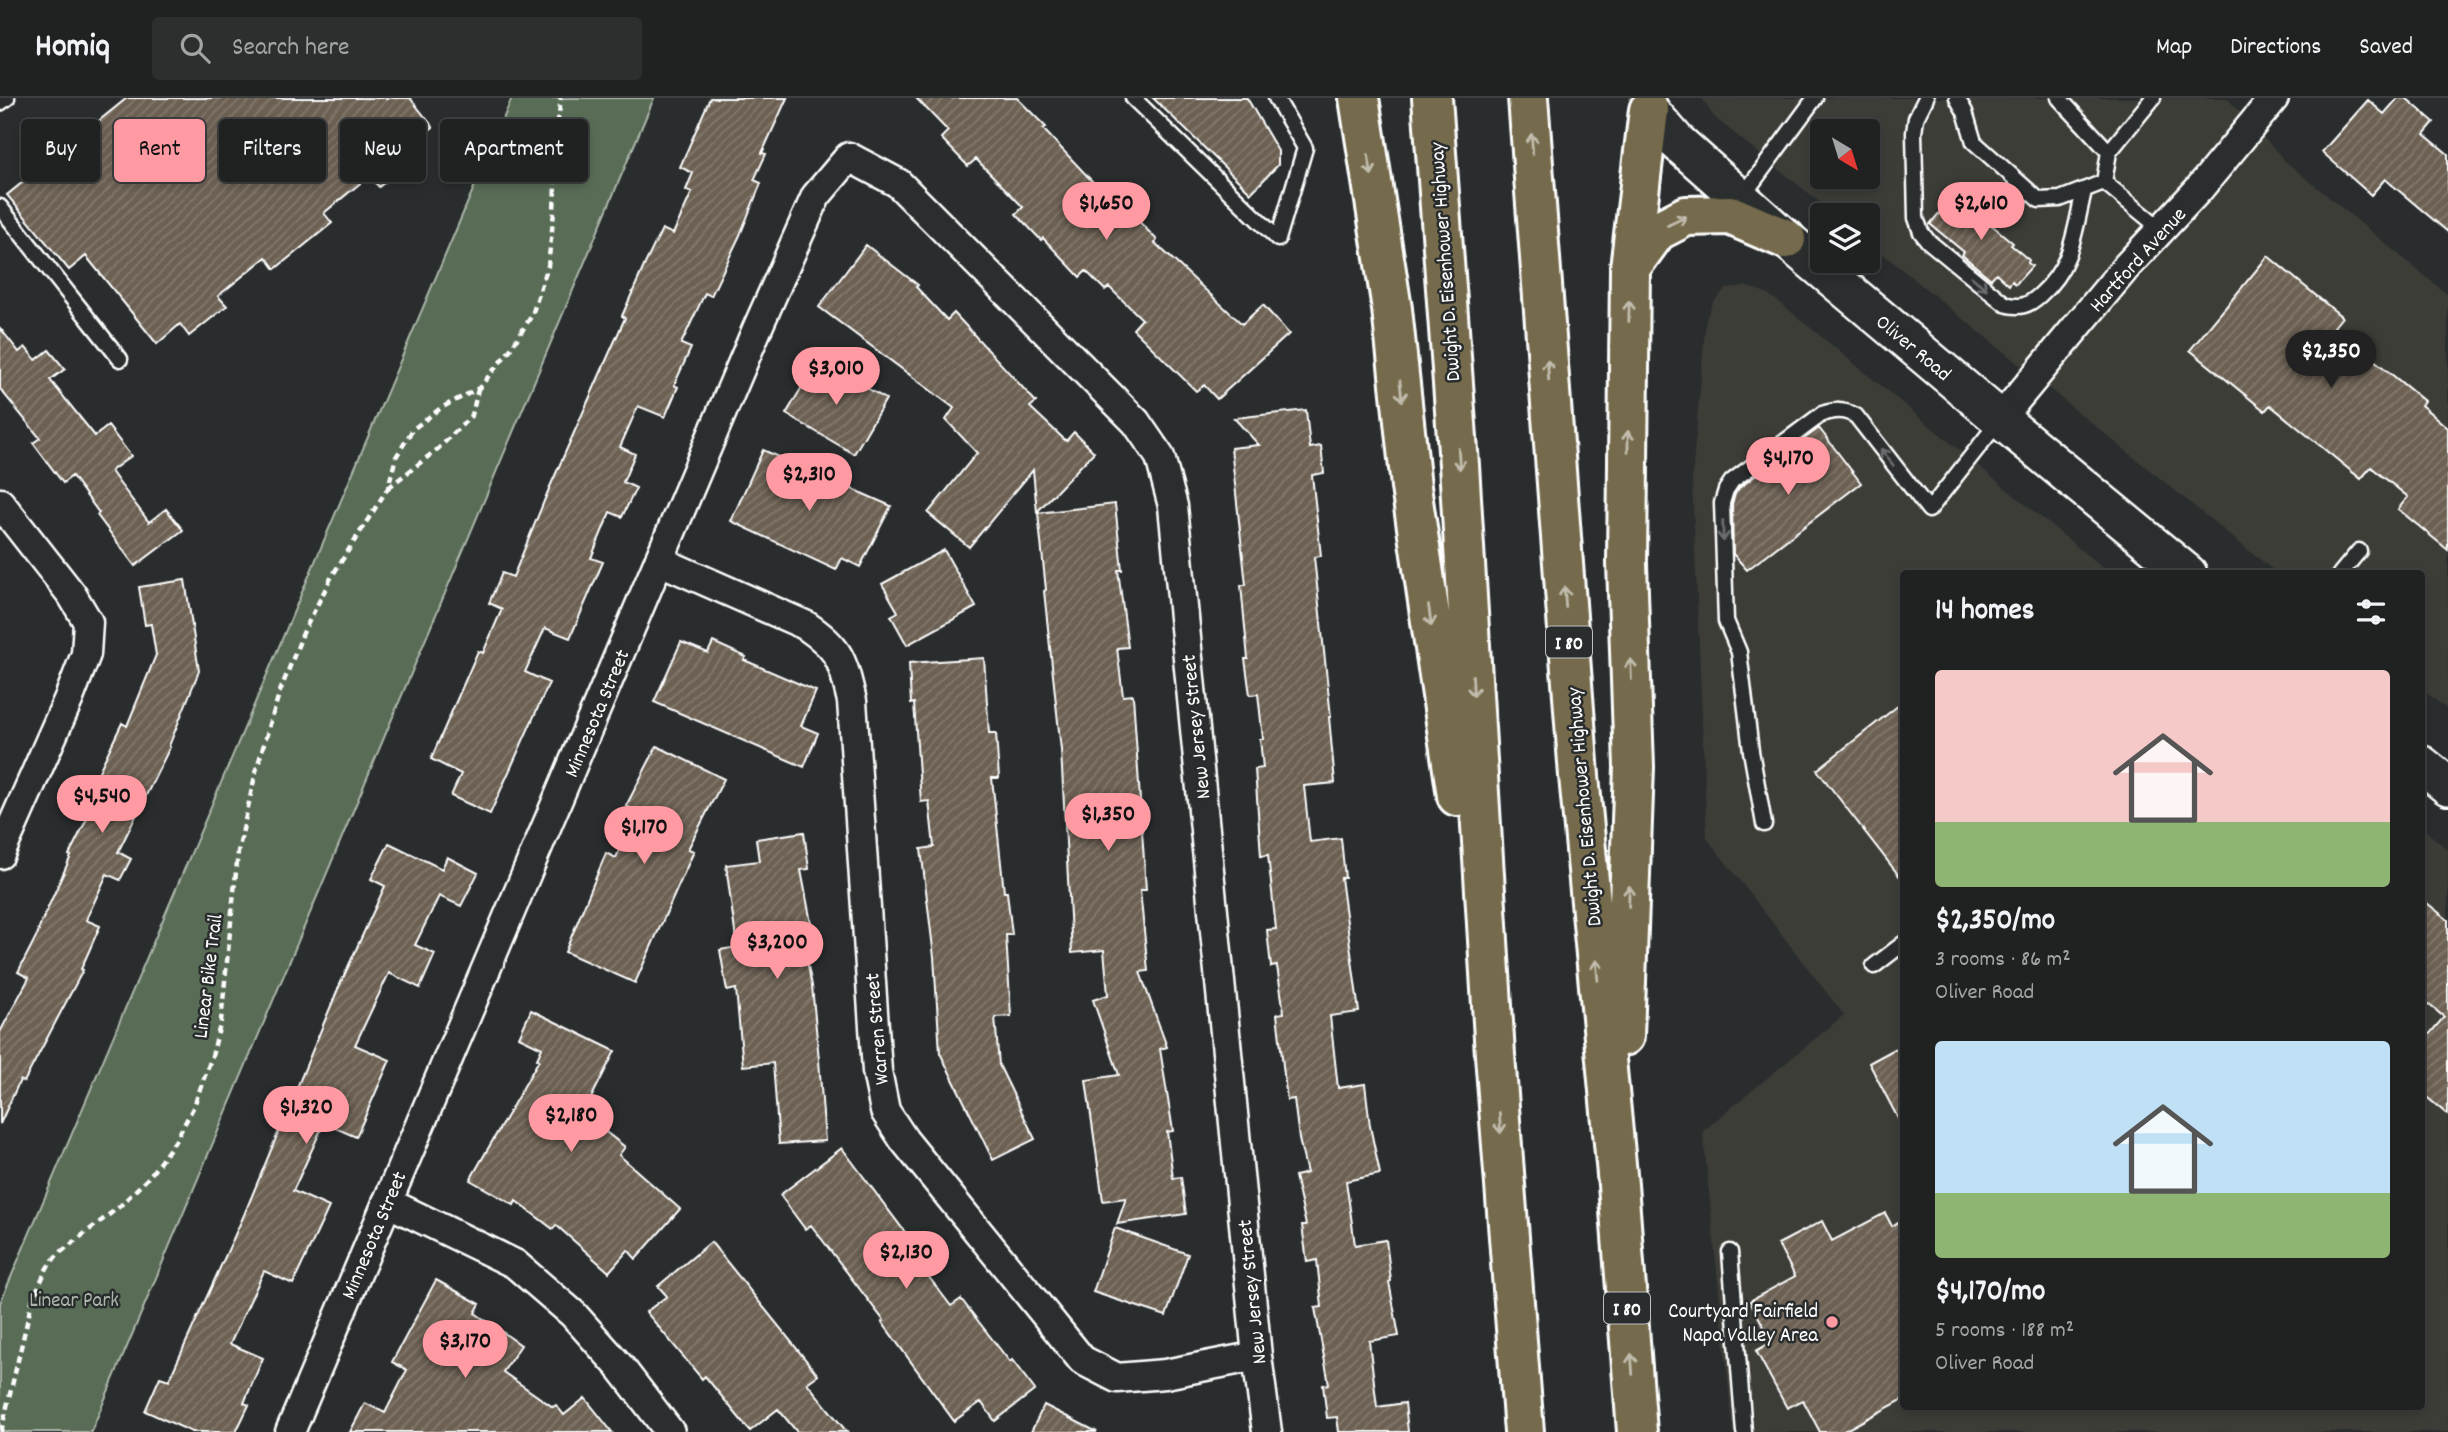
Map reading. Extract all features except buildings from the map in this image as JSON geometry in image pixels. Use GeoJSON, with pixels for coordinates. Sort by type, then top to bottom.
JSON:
{"type":"FeatureCollection","features":[{"type":"Feature","properties":{"kind":"highway"},"geometry":{"type":"LineString","coordinates":[[1359,98],[1392,309],[1411,487],[1495,1055]]}},
{"type":"Feature","properties":{"kind":"highway","name":"Dwight D. Eisenhower Highway"},"geometry":{"type":"LineString","coordinates":[[1432,98],[1459,465],[1495,1055],[1524,1432]]}},
{"type":"Feature","properties":{"kind":"highway","name":"Dwight D. Eisenhower Highway"},"geometry":{"type":"LineString","coordinates":[[1528,98],[1579,776],[1618,1185],[1637,1432]]}},
{"type":"Feature","properties":{"kind":"highway"},"geometry":{"type":"LineString","coordinates":[[1618,1185],[1634,767],[1627,563],[1630,268],[1649,110]]}},
{"type":"Feature","properties":{"kind":"highway"},"geometry":{"type":"LineString","coordinates":[[1630,268],[1657,231],[1686,216],[1730,215],[1786,239]]}},
{"type":"Feature","properties":{"kind":"highway"},"geometry":{"type":"LineString","coordinates":[[1509,1432],[1513,1305]]}},
{"type":"Feature","properties":{"kind":"street","name":"Hartford Avenue"},"geometry":{"type":"LineString","coordinates":[[2000,419],[2127,265],[2199,189],[2274,98]]}},
{"type":"Feature","properties":{"kind":"street","name":"Oliver Road"},"geometry":{"type":"LineString","coordinates":[[1649,110],[1676,141],[1786,239],[2183,570]]}},
{"type":"Feature","properties":{"kind":"street","name":"Minnesota Street"},"geometry":{"type":"LineString","coordinates":[[290,1432],[757,329],[816,197],[849,156]]}},
{"type":"Feature","properties":{"kind":"street","name":"New Jersey Street"},"geometry":{"type":"LineString","coordinates":[[849,156],[898,183],[1136,422],[1160,457],[1173,506],[1257,1356],[1267,1432]]}},
{"type":"Feature","properties":{"kind":"street"},"geometry":{"type":"LineString","coordinates":[[0,503],[72,595],[88,622],[86,653],[82,665],[0,854]]}},
{"type":"Feature","properties":{"kind":"street","name":"Warren Street"},"geometry":{"type":"LineString","coordinates":[[660,561],[805,625],[825,638],[842,661],[852,701],[877,1071],[885,1111],[904,1140],[1083,1360],[1117,1378],[1165,1374],[1257,1356]]}},
{"type":"Feature","properties":{"kind":"street"},"geometry":{"type":"LineString","coordinates":[[2425,767],[2448,786]]}},
{"type":"Feature","properties":{"kind":"street"},"geometry":{"type":"LineString","coordinates":[[387,1202],[515,1264],[573,1314],[621,1368],[670,1432]]}},
{"type":"Feature","properties":{"kind":"lane"},"geometry":{"type":"LineString","coordinates":[[0,103],[7,98]]}},
{"type":"Feature","properties":{"kind":"lane"},"geometry":{"type":"LineString","coordinates":[[1133,98],[1278,239],[1304,148],[1276,98]]}},
{"type":"Feature","properties":{"kind":"lane"},"geometry":{"type":"LineString","coordinates":[[1741,198],[1815,98]]}},
{"type":"Feature","properties":{"kind":"lane"},"geometry":{"type":"LineString","coordinates":[[1926,98],[1916,118],[1914,133],[1916,218],[1921,232],[2005,304],[2015,308],[2033,302],[2058,277],[2069,255],[2084,191]]}},
{"type":"Feature","properties":{"kind":"lane"},"geometry":{"type":"LineString","coordinates":[[1957,98],[1965,111],[1974,142],[2039,200],[2060,199],[2104,183]]}},
{"type":"Feature","properties":{"kind":"lane"},"geometry":{"type":"LineString","coordinates":[[2059,98],[2109,152]]}},
{"type":"Feature","properties":{"kind":"lane"},"geometry":{"type":"LineString","coordinates":[[2104,183],[2109,152],[2153,98]]}},
{"type":"Feature","properties":{"kind":"lane"},"geometry":{"type":"LineString","coordinates":[[2104,183],[2161,229]]}},
{"type":"Feature","properties":{"kind":"lane"},"geometry":{"type":"LineString","coordinates":[[0,206],[120,359]]}},
{"type":"Feature","properties":{"kind":"lane"},"geometry":{"type":"LineString","coordinates":[[1764,824],[1751,751],[1739,652],[1726,621],[1722,503],[1726,489],[1732,481],[1822,414],[1836,410],[1847,411],[1856,416],[1930,510],[2000,419]]}},
{"type":"Feature","properties":{"kind":"lane"},"geometry":{"type":"LineString","coordinates":[[2343,570],[2359,551]]}},
{"type":"Feature","properties":{"kind":"lane"},"geometry":{"type":"LineString","coordinates":[[1874,966],[1900,946]]}},
{"type":"Feature","properties":{"kind":"lane"},"geometry":{"type":"LineString","coordinates":[[1730,1252],[1744,1432]]}},
{"type":"Feature","properties":{"kind":"path","name":"Linear Bike Trail"},"geometry":{"type":"LineString","coordinates":[[1,1432],[32,1301],[47,1268],[57,1255],[119,1207],[149,1177],[176,1140],[194,1107],[221,1021],[238,852],[256,771],[279,694],[303,633],[332,576],[388,488],[396,457],[413,429],[441,408],[478,388],[510,350],[533,315],[548,266],[561,98]]}},
{"type":"Feature","properties":{"kind":"path","name":"Linear Bike Trail"},"geometry":{"type":"LineString","coordinates":[[388,488],[439,448],[472,415],[478,388]]}},
{"type":"Feature","properties":{"kind":"shaded area"},"geometry":{"type":"Polygon","coordinates":[[[1702,98],[2227,98],[2286,162],[2448,295],[2448,710],[2425,691],[2425,570],[2273,570],[1880,252],[1880,203],[1821,203],[1714,117],[1702,98]]]}},
{"type":"Feature","properties":{"kind":"shaded area"},"geometry":{"type":"Polygon","coordinates":[[[1745,286],[1764,292],[1779,302],[2105,570],[1900,570],[1900,1410],[2425,1410],[2425,831],[2448,850],[2448,1432],[1733,1432],[1703,1131],[1844,1015],[1707,838],[1692,478],[1706,319],[1713,302],[1726,289],[1745,286]]]}},
{"type":"Feature","properties":{"kind":"green space","name":"Linear Park"},"geometry":{"type":"Polygon","coordinates":[[[512,98],[654,98],[91,1432],[0,1432],[0,1303],[476,182],[588,182],[588,119],[503,119],[512,98]]]}},
{"type":"Feature","properties":{"kind":"place","name":"Courtyard Fairfield Napa Valley Area"},"geometry":{"type":"Point","coordinates":[1832,1322]}}]}
